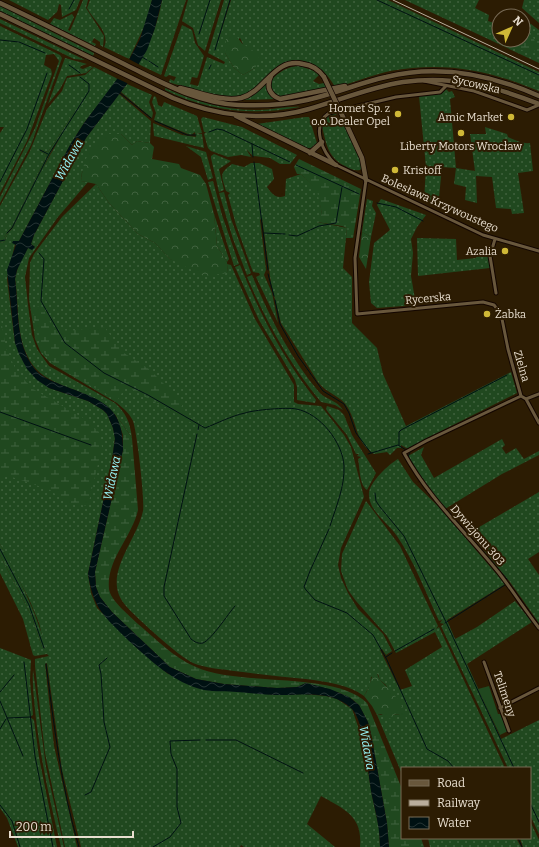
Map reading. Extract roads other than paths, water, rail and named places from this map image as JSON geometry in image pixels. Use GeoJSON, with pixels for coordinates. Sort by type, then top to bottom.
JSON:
{"type":"FeatureCollection","features":[{"type":"Feature","properties":{"kind":"main road"},"geometry":{"type":"LineString","coordinates":[[0,3],[168,85],[198,98],[219,103],[262,106],[308,100],[353,86]]}},
{"type":"Feature","properties":{"kind":"main road"},"geometry":{"type":"LineString","coordinates":[[0,14],[163,93],[197,107],[233,115],[259,116],[287,114],[384,86],[420,80],[455,80],[478,83],[507,91],[539,105]]}},
{"type":"Feature","properties":{"kind":"main road"},"geometry":{"type":"LineString","coordinates":[[168,85],[207,95],[237,98],[252,93],[272,74],[286,65],[300,63],[314,68],[324,77],[343,117],[365,167],[366,180]]}},
{"type":"Feature","properties":{"kind":"main road"},"geometry":{"type":"LineString","coordinates":[[272,74],[268,82],[268,88],[272,94],[280,99],[353,86],[407,73],[455,72],[499,80],[539,96]]}},
{"type":"Feature","properties":{"kind":"main road"},"geometry":{"type":"LineString","coordinates":[[233,115],[336,165]]}},
{"type":"Feature","properties":{"kind":"main road"},"geometry":{"type":"LineString","coordinates":[[310,153],[322,142]]}},
{"type":"Feature","properties":{"kind":"street","name":"Sycowska"},"geometry":{"type":"LineString","coordinates":[[420,80],[488,95],[527,110],[539,105]]}},
{"type":"Feature","properties":{"kind":"street"},"geometry":{"type":"LineString","coordinates":[[336,165],[327,156],[322,142],[319,125],[323,117],[329,113],[396,97],[440,92],[446,86]]}},
{"type":"Feature","properties":{"kind":"street","name":"Bolesława Krzywoustego"},"geometry":{"type":"LineString","coordinates":[[336,165],[457,223],[495,239],[539,251]]}},
{"type":"Feature","properties":{"kind":"street"},"geometry":{"type":"LineString","coordinates":[[356,175],[363,172],[365,167]]}},
{"type":"Feature","properties":{"kind":"street","name":"Rycerska"},"geometry":{"type":"LineString","coordinates":[[366,180],[356,250],[357,314],[483,302],[492,304],[498,309]]}},
{"type":"Feature","properties":{"kind":"street"},"geometry":{"type":"LineString","coordinates":[[495,239],[490,256],[496,293]]}},
{"type":"Feature","properties":{"kind":"street","name":"Zielna"},"geometry":{"type":"LineString","coordinates":[[498,309],[501,314],[508,349],[521,396],[526,400],[539,423]]}},
{"type":"Feature","properties":{"kind":"street"},"geometry":{"type":"LineString","coordinates":[[526,400],[539,394]]}},
{"type":"Feature","properties":{"kind":"street","name":"Dywizjonu 303"},"geometry":{"type":"LineString","coordinates":[[521,396],[404,453],[423,485],[462,533],[499,573],[539,628]]}},
{"type":"Feature","properties":{"kind":"street","name":"Telimeny"},"geometry":{"type":"LineString","coordinates":[[484,662],[509,730]]}},
{"type":"Feature","properties":{"kind":"street"},"geometry":{"type":"LineString","coordinates":[[500,708],[539,688]]}},
{"type":"Feature","properties":{"kind":"water","name":"Widawa"},"geometry":{"type":"Polygon","coordinates":[[[152,0],[162,0],[155,28],[147,50],[127,84],[86,138],[34,235],[31,244],[35,247],[32,250],[28,248],[17,270],[15,279],[19,325],[24,348],[34,368],[44,377],[95,398],[113,411],[122,434],[123,450],[95,572],[96,587],[100,597],[112,612],[170,667],[196,679],[224,684],[277,688],[297,687],[306,683],[330,689],[349,697],[359,705],[368,722],[371,734],[387,823],[389,847],[380,847],[379,828],[372,796],[363,737],[360,725],[352,709],[344,703],[326,696],[272,695],[212,691],[193,687],[173,677],[154,663],[129,641],[101,612],[93,596],[88,574],[112,459],[115,439],[113,428],[107,414],[103,410],[88,401],[49,388],[37,380],[27,369],[15,343],[7,270],[16,245],[12,243],[13,241],[19,241],[70,145],[84,123],[123,71],[140,39],[152,0]]]}},
{"type":"Feature","properties":{"kind":"waterway"},"geometry":{"type":"LineString","coordinates":[[69,9],[74,0]]}},
{"type":"Feature","properties":{"kind":"waterway"},"geometry":{"type":"LineString","coordinates":[[199,34],[210,0]]}},
{"type":"Feature","properties":{"kind":"waterway"},"geometry":{"type":"LineString","coordinates":[[215,50],[230,0]]}},
{"type":"Feature","properties":{"kind":"waterway"},"geometry":{"type":"LineString","coordinates":[[377,0],[539,75]]}},
{"type":"Feature","properties":{"kind":"waterway"},"geometry":{"type":"LineString","coordinates":[[0,40],[19,42],[45,53]]}},
{"type":"Feature","properties":{"kind":"waterway"},"geometry":{"type":"LineString","coordinates":[[142,57],[147,60]]}},
{"type":"Feature","properties":{"kind":"waterway"},"geometry":{"type":"LineString","coordinates":[[149,61],[158,67]]}},
{"type":"Feature","properties":{"kind":"waterway"},"geometry":{"type":"LineString","coordinates":[[69,65],[80,73]]}},
{"type":"Feature","properties":{"kind":"waterway"},"geometry":{"type":"LineString","coordinates":[[209,69],[211,65]]}},
{"type":"Feature","properties":{"kind":"waterway"},"geometry":{"type":"LineString","coordinates":[[0,182],[27,129],[47,73]]}},
{"type":"Feature","properties":{"kind":"waterway"},"geometry":{"type":"LineString","coordinates":[[7,233],[12,228],[49,154],[89,91],[89,84],[80,77]]}},
{"type":"Feature","properties":{"kind":"waterway"},"geometry":{"type":"LineString","coordinates":[[120,93],[151,118]]}},
{"type":"Feature","properties":{"kind":"waterway"},"geometry":{"type":"LineString","coordinates":[[155,121],[187,135],[196,135]]}},
{"type":"Feature","properties":{"kind":"waterway"},"geometry":{"type":"LineString","coordinates":[[209,132],[217,129],[223,130],[290,162]]}},
{"type":"Feature","properties":{"kind":"waterway"},"geometry":{"type":"LineString","coordinates":[[252,144],[253,157]]}},
{"type":"Feature","properties":{"kind":"waterway"},"geometry":{"type":"LineString","coordinates":[[40,150],[48,154]]}},
{"type":"Feature","properties":{"kind":"waterway"},"geometry":{"type":"LineString","coordinates":[[254,162],[268,270]]}},
{"type":"Feature","properties":{"kind":"waterway"},"geometry":{"type":"LineString","coordinates":[[296,165],[359,194]]}},
{"type":"Feature","properties":{"kind":"waterway"},"geometry":{"type":"LineString","coordinates":[[289,235],[297,236],[319,226],[336,223],[342,187]]}},
{"type":"Feature","properties":{"kind":"waterway"},"geometry":{"type":"LineString","coordinates":[[377,203],[396,207],[423,221]]}},
{"type":"Feature","properties":{"kind":"waterway"},"geometry":{"type":"LineString","coordinates":[[264,233],[285,234]]}},
{"type":"Feature","properties":{"kind":"waterway"},"geometry":{"type":"LineString","coordinates":[[0,241],[5,240]]}},
{"type":"Feature","properties":{"kind":"waterway"},"geometry":{"type":"LineString","coordinates":[[39,253],[44,259],[41,301],[65,343],[104,373],[148,395],[205,428],[240,414],[255,411],[292,408],[313,416],[329,430],[343,457],[344,466],[342,489],[330,526]]}},
{"type":"Feature","properties":{"kind":"waterway"},"geometry":{"type":"LineString","coordinates":[[268,274],[274,296]]}},
{"type":"Feature","properties":{"kind":"waterway"},"geometry":{"type":"LineString","coordinates":[[275,300],[280,324],[298,356],[323,391],[344,404],[356,433],[371,453]]}},
{"type":"Feature","properties":{"kind":"waterway"},"geometry":{"type":"LineString","coordinates":[[399,445],[399,432],[401,430],[507,375]]}},
{"type":"Feature","properties":{"kind":"waterway"},"geometry":{"type":"LineString","coordinates":[[0,412],[91,445]]}},
{"type":"Feature","properties":{"kind":"waterway"},"geometry":{"type":"LineString","coordinates":[[198,430],[199,425]]}},
{"type":"Feature","properties":{"kind":"waterway"},"geometry":{"type":"LineString","coordinates":[[197,434],[164,587],[164,596],[191,639],[200,643],[207,641],[211,637],[235,606]]}},
{"type":"Feature","properties":{"kind":"waterway"},"geometry":{"type":"LineString","coordinates":[[368,454],[398,445],[406,450]]}},
{"type":"Feature","properties":{"kind":"waterway"},"geometry":{"type":"LineString","coordinates":[[410,453],[408,456],[415,468]]}},
{"type":"Feature","properties":{"kind":"waterway"},"geometry":{"type":"LineString","coordinates":[[425,484],[447,511]]}},
{"type":"Feature","properties":{"kind":"waterway"},"geometry":{"type":"LineString","coordinates":[[375,493],[376,501],[380,507],[404,536],[514,767]]}},
{"type":"Feature","properties":{"kind":"waterway"},"geometry":{"type":"LineString","coordinates":[[449,513],[463,529]]}},
{"type":"Feature","properties":{"kind":"waterway"},"geometry":{"type":"LineString","coordinates":[[329,529],[304,587],[315,600],[347,613],[373,635],[387,660],[427,749],[448,761],[453,767]]}},
{"type":"Feature","properties":{"kind":"waterway"},"geometry":{"type":"LineString","coordinates":[[474,542],[507,579]]}},
{"type":"Feature","properties":{"kind":"waterway"},"geometry":{"type":"LineString","coordinates":[[0,549],[29,605],[44,648]]}},
{"type":"Feature","properties":{"kind":"waterway"},"geometry":{"type":"LineString","coordinates":[[509,583],[539,625]]}},
{"type":"Feature","properties":{"kind":"waterway"},"geometry":{"type":"LineString","coordinates":[[445,623],[505,585]]}},
{"type":"Feature","properties":{"kind":"waterway"},"geometry":{"type":"LineString","coordinates":[[395,651],[434,629]]}},
{"type":"Feature","properties":{"kind":"waterway"},"geometry":{"type":"LineString","coordinates":[[386,657],[392,653]]}},
{"type":"Feature","properties":{"kind":"waterway"},"geometry":{"type":"LineString","coordinates":[[85,795],[91,792],[110,747],[104,722],[101,674],[99,665],[107,658]]}},
{"type":"Feature","properties":{"kind":"waterway"},"geometry":{"type":"LineString","coordinates":[[24,662],[35,756],[53,847]]}},
{"type":"Feature","properties":{"kind":"waterway"},"geometry":{"type":"LineString","coordinates":[[46,664],[55,733],[67,802],[79,847]]}},
{"type":"Feature","properties":{"kind":"waterway"},"geometry":{"type":"LineString","coordinates":[[0,692],[14,675]]}},
{"type":"Feature","properties":{"kind":"waterway"},"geometry":{"type":"LineString","coordinates":[[0,701],[23,756]]}},
{"type":"Feature","properties":{"kind":"waterway"},"geometry":{"type":"LineString","coordinates":[[7,718],[31,717]]}},
{"type":"Feature","properties":{"kind":"waterway"},"geometry":{"type":"LineString","coordinates":[[0,729],[6,719]]}},
{"type":"Feature","properties":{"kind":"waterway"},"geometry":{"type":"LineString","coordinates":[[153,847],[170,837],[181,823],[177,807],[177,769],[171,754],[170,741],[200,740]]}},
{"type":"Feature","properties":{"kind":"waterway"},"geometry":{"type":"LineString","coordinates":[[206,740],[236,740],[303,773]]}},
{"type":"Feature","properties":{"kind":"waterway"},"geometry":{"type":"LineString","coordinates":[[0,805],[12,821],[20,847]]}},
{"type":"Feature","properties":{"kind":"waterway"},"geometry":{"type":"LineString","coordinates":[[531,805],[539,822]]}},
{"type":"Feature","properties":{"kind":"waterway"},"geometry":{"type":"LineString","coordinates":[[518,839],[522,847]]}},
{"type":"Feature","properties":{"kind":"railway"},"geometry":{"type":"LineString","coordinates":[[393,0],[539,69]]}},
{"type":"Feature","properties":{"kind":"place","name":"Hornet Sp. z o.o. Dealer Opel"},"geometry":{"type":"Point","coordinates":[398,114]}},
{"type":"Feature","properties":{"kind":"place","name":"Amic Market"},"geometry":{"type":"Point","coordinates":[511,117]}},
{"type":"Feature","properties":{"kind":"place","name":"Liberty Motors Wrocław"},"geometry":{"type":"Point","coordinates":[461,133]}},
{"type":"Feature","properties":{"kind":"place","name":"Kristoff"},"geometry":{"type":"Point","coordinates":[395,170]}},
{"type":"Feature","properties":{"kind":"place","name":"Azalia"},"geometry":{"type":"Point","coordinates":[505,251]}},
{"type":"Feature","properties":{"kind":"place","name":"Żabka"},"geometry":{"type":"Point","coordinates":[487,314]}}]}
